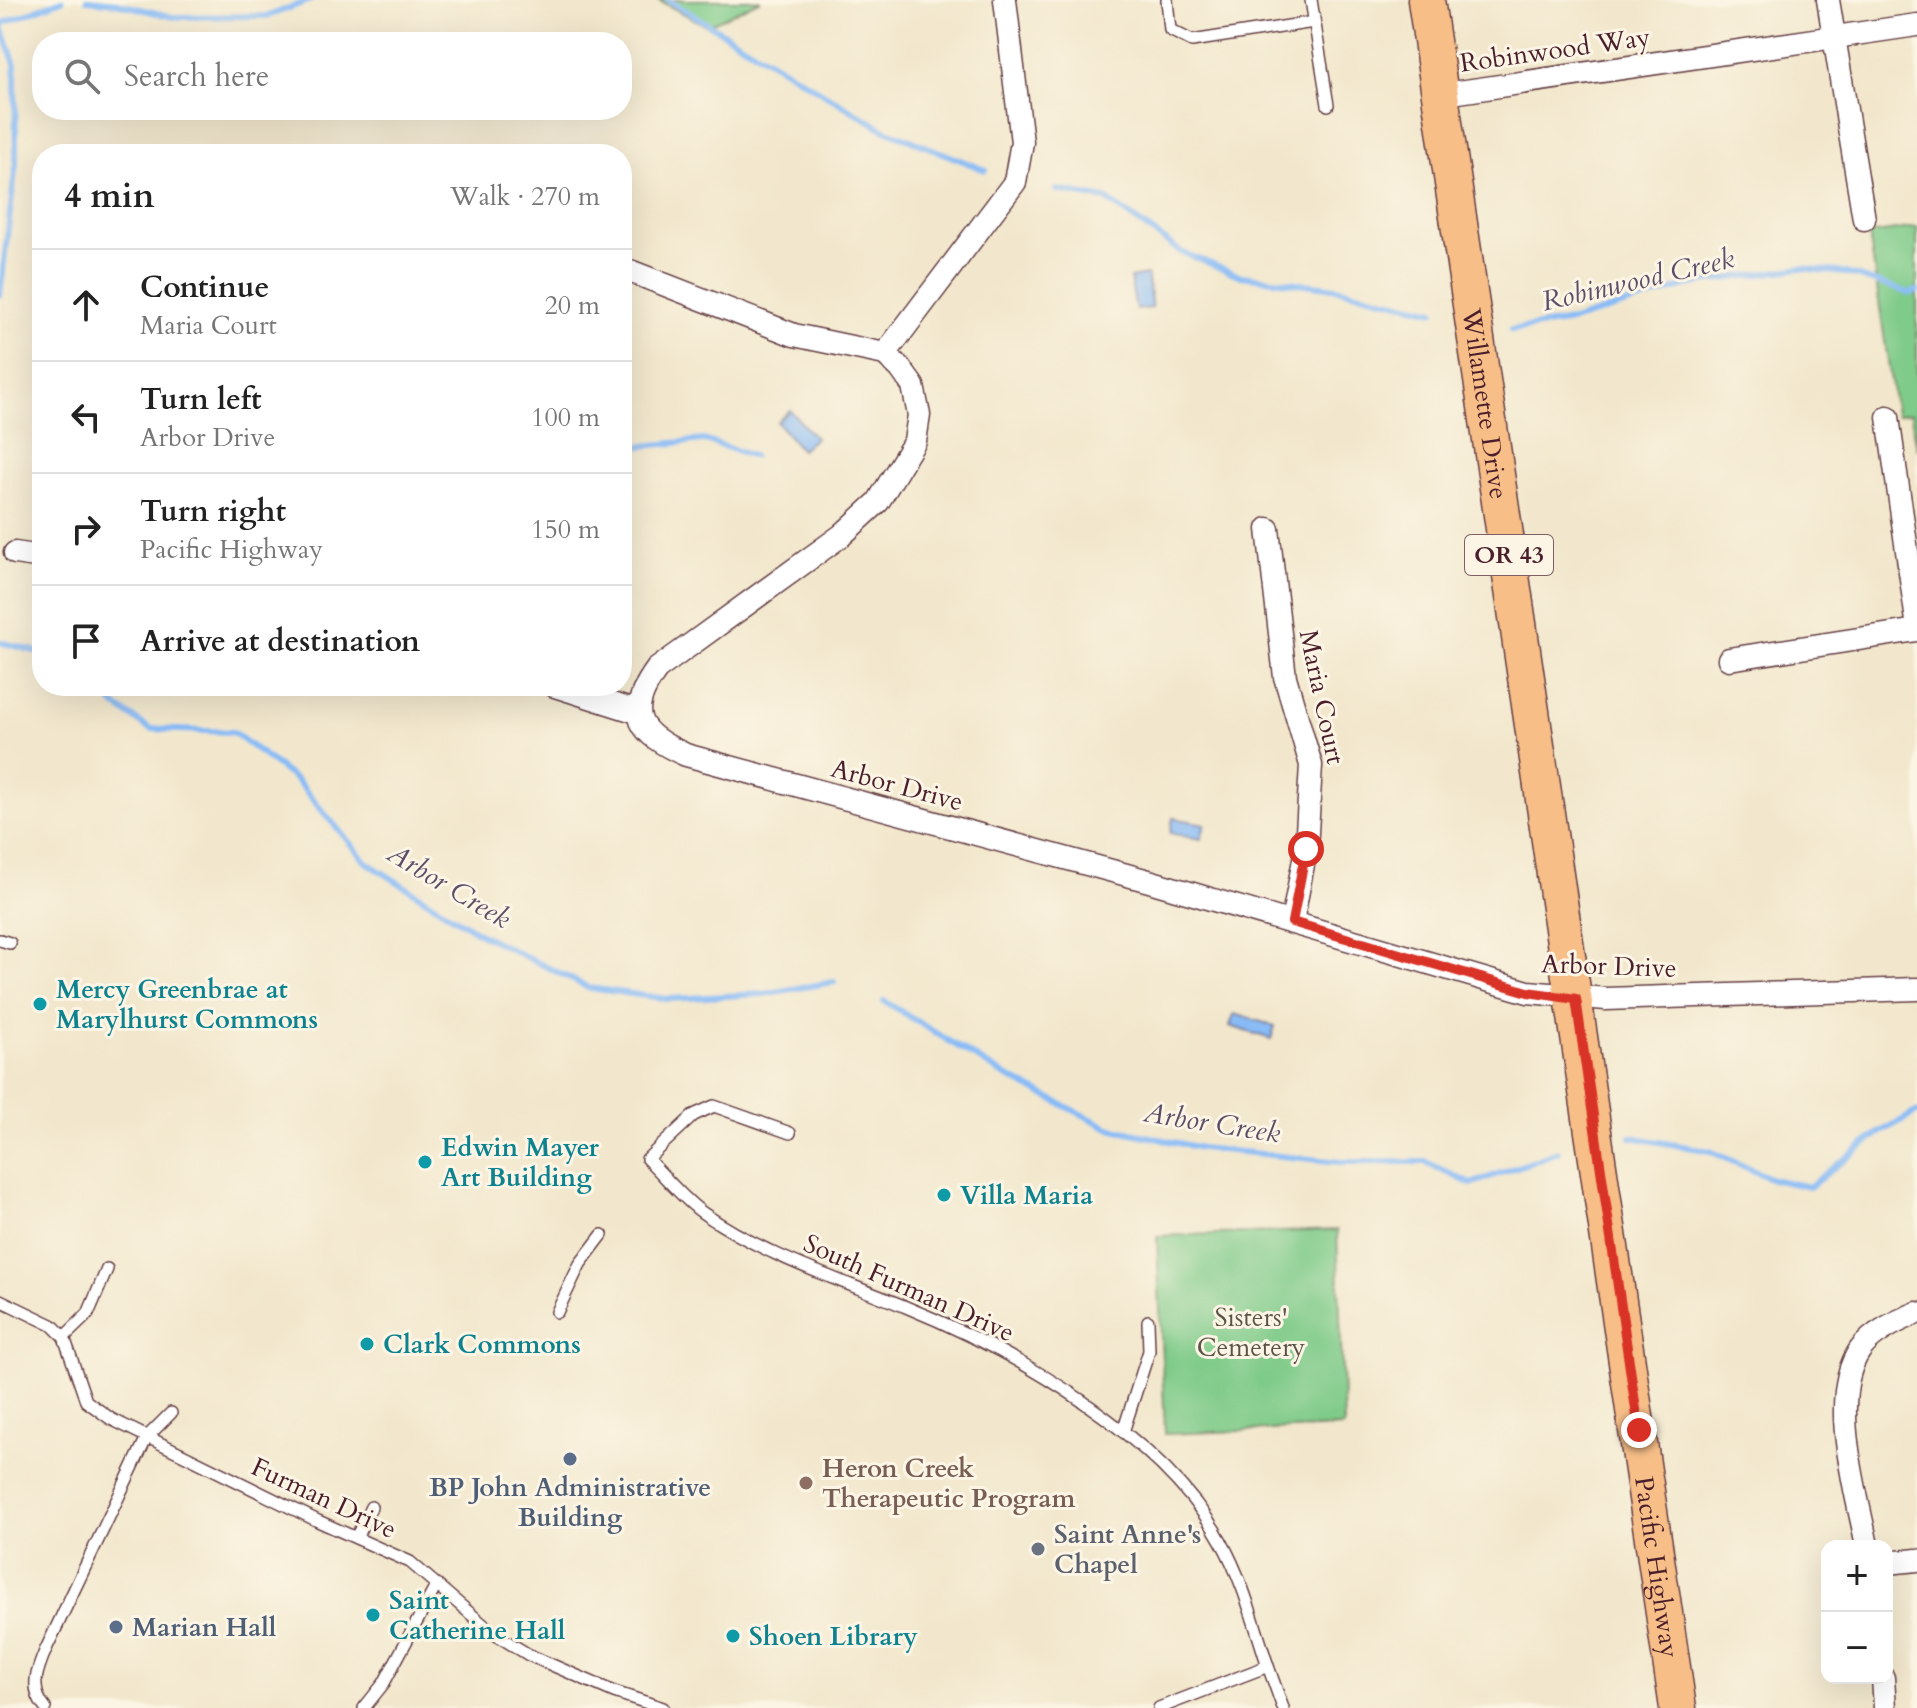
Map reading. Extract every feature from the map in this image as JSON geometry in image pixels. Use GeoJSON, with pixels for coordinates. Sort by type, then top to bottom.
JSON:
{"type":"FeatureCollection","features":[{"type":"Feature","properties":{"kind":"main road","name":"Willamette Drive"},"geometry":{"type":"LineString","coordinates":[[1426,0],[1576,999]]}},
{"type":"Feature","properties":{"kind":"main road","name":"Pacific Highway"},"geometry":{"type":"LineString","coordinates":[[1576,999],[1678,1708]]}},
{"type":"Feature","properties":{"kind":"street"},"geometry":{"type":"LineString","coordinates":[[885,354],[1015,182],[1022,142],[1005,0]]}},
{"type":"Feature","properties":{"kind":"street"},"geometry":{"type":"LineString","coordinates":[[1828,0],[1864,219]]}},
{"type":"Feature","properties":{"kind":"street","name":"Robinwood Way"},"geometry":{"type":"LineString","coordinates":[[1438,95],[1917,25]]}},
{"type":"Feature","properties":{"kind":"street"},"geometry":{"type":"LineString","coordinates":[[587,696],[637,712],[642,689],[657,669],[842,535],[878,502],[915,441],[919,415],[913,386],[885,354],[794,335],[632,272]]}},
{"type":"Feature","properties":{"kind":"street"},"geometry":{"type":"LineString","coordinates":[[1888,417],[1917,621]]}},
{"type":"Feature","properties":{"kind":"street","name":"Maria Court"},"geometry":{"type":"LineString","coordinates":[[1268,529],[1285,677],[1311,765],[1306,849],[1292,922]]}},
{"type":"Feature","properties":{"kind":"street"},"geometry":{"type":"LineString","coordinates":[[7,555],[32,556]]}},
{"type":"Feature","properties":{"kind":"street"},"geometry":{"type":"LineString","coordinates":[[1729,659],[1917,630]]}},
{"type":"Feature","properties":{"kind":"street","name":"Arbor Drive"},"geometry":{"type":"LineString","coordinates":[[637,712],[654,738],[686,755],[1292,922],[1528,992],[1576,999],[1917,989]]}},
{"type":"Feature","properties":{"kind":"street"},"geometry":{"type":"LineString","coordinates":[[1866,1540],[1847,1429],[1844,1401],[1847,1381],[1859,1351],[1869,1341],[1897,1321],[1917,1313]]}},
{"type":"Feature","properties":{"kind":"street"},"geometry":{"type":"LineString","coordinates":[[1893,1562],[1917,1560]]}},
{"type":"Feature","properties":{"kind":"street"},"geometry":{"type":"LineString","coordinates":[[1883,1684],[1885,1708]]}},
{"type":"Feature","properties":{"kind":"lane"},"geometry":{"type":"LineString","coordinates":[[1167,0],[1170,30],[1192,41],[1314,22]]}},
{"type":"Feature","properties":{"kind":"lane"},"geometry":{"type":"LineString","coordinates":[[1311,0],[1328,105]]}},
{"type":"Feature","properties":{"kind":"lane","name":"South Furman Drive"},"geometry":{"type":"LineString","coordinates":[[790,1133],[714,1106],[694,1115],[647,1159],[700,1211],[732,1231],[812,1270],[974,1337],[1036,1370],[1123,1432],[1176,1484],[1221,1541],[1242,1588],[1268,1666]]}},
{"type":"Feature","properties":{"kind":"lane"},"geometry":{"type":"LineString","coordinates":[[557,1312],[580,1264],[602,1235]]}},
{"type":"Feature","properties":{"kind":"lane"},"geometry":{"type":"LineString","coordinates":[[0,1300],[52,1325],[64,1337],[88,1314],[107,1269]]}},
{"type":"Feature","properties":{"kind":"lane"},"geometry":{"type":"LineString","coordinates":[[1123,1432],[1149,1351],[1148,1321]]}},
{"type":"Feature","properties":{"kind":"lane","name":"Furman Drive"},"geometry":{"type":"LineString","coordinates":[[64,1337],[86,1401],[147,1437],[410,1562],[493,1633],[529,1655],[614,1692],[663,1708]]}},
{"type":"Feature","properties":{"kind":"lane"},"geometry":{"type":"LineString","coordinates":[[45,1708],[35,1687],[36,1673],[147,1437],[171,1413]]}},
{"type":"Feature","properties":{"kind":"lane"},"geometry":{"type":"LineString","coordinates":[[356,1538],[371,1507]]}},
{"type":"Feature","properties":{"kind":"lane"},"geometry":{"type":"LineString","coordinates":[[364,1708],[384,1683],[436,1586]]}},
{"type":"Feature","properties":{"kind":"lane"},"geometry":{"type":"LineString","coordinates":[[1159,1708],[1268,1666],[1283,1708]]}},
{"type":"Feature","properties":{"kind":"green space"},"geometry":{"type":"Polygon","coordinates":[[[658,0],[761,0],[707,26],[658,0]]]}},
{"type":"Feature","properties":{"kind":"green space"},"geometry":{"type":"Polygon","coordinates":[[[1917,227],[1917,450],[1911,413],[1896,415],[1869,234],[1917,227]]]}},
{"type":"Feature","properties":{"kind":"green space","name":"Sisters' Cemetery"},"geometry":{"type":"Polygon","coordinates":[[[1337,1230],[1344,1427],[1165,1434],[1157,1236],[1337,1230]]]}},
{"type":"Feature","properties":{"kind":"water"},"geometry":{"type":"Polygon","coordinates":[[[1147,275],[1152,308],[1136,310],[1130,278],[1147,275]]]}},
{"type":"Feature","properties":{"kind":"water"},"geometry":{"type":"Polygon","coordinates":[[[790,410],[815,438],[801,450],[777,422],[790,410]]]}},
{"type":"Feature","properties":{"kind":"water"},"geometry":{"type":"Polygon","coordinates":[[[1173,818],[1205,824],[1201,839],[1170,833],[1173,818]]]}},
{"type":"Feature","properties":{"kind":"water"},"geometry":{"type":"Polygon","coordinates":[[[1234,1014],[1275,1026],[1271,1039],[1230,1026],[1234,1014]]]}},
{"type":"Feature","properties":{"kind":"waterway","name":"Robinwood Creek"},"geometry":{"type":"LineString","coordinates":[[1,24],[62,0]]}},
{"type":"Feature","properties":{"kind":"waterway","name":"Robinwood Creek"},"geometry":{"type":"LineString","coordinates":[[87,0],[116,3],[173,17],[268,16],[311,0]]}},
{"type":"Feature","properties":{"kind":"waterway","name":"Robinwood Creek"},"geometry":{"type":"LineString","coordinates":[[668,0],[883,129],[985,170]]}},
{"type":"Feature","properties":{"kind":"waterway"},"geometry":{"type":"LineString","coordinates":[[0,22],[15,64],[16,164],[0,295]]}},
{"type":"Feature","properties":{"kind":"waterway","name":"Robinwood Creek"},"geometry":{"type":"LineString","coordinates":[[1057,190],[1106,199],[1181,252],[1241,276],[1336,288],[1434,311]]}},
{"type":"Feature","properties":{"kind":"waterway","name":"Robinwood Creek"},"geometry":{"type":"LineString","coordinates":[[1511,330],[1572,321],[1696,283],[1801,268],[1846,273],[1910,293],[1917,291]]}},
{"type":"Feature","properties":{"kind":"waterway"},"geometry":{"type":"LineString","coordinates":[[632,447],[704,440],[753,456]]}},
{"type":"Feature","properties":{"kind":"waterway","name":"Arbor Creek"},"geometry":{"type":"LineString","coordinates":[[0,642],[32,650]]}},
{"type":"Feature","properties":{"kind":"waterway","name":"Arbor Creek"},"geometry":{"type":"LineString","coordinates":[[108,696],[113,704],[150,729],[233,732],[297,781],[366,862],[482,935],[589,988],[668,999],[763,994],[834,982]]}},
{"type":"Feature","properties":{"kind":"waterway","name":"Arbor Creek"},"geometry":{"type":"LineString","coordinates":[[884,1001],[1002,1074],[1109,1128],[1201,1148],[1341,1162],[1426,1162],[1471,1184],[1558,1152]]}},
{"type":"Feature","properties":{"kind":"waterway","name":"Arbor Creek"},"geometry":{"type":"LineString","coordinates":[[1631,1137],[1710,1151],[1772,1179],[1809,1187],[1879,1133],[1917,1112]]}},
{"type":"Feature","properties":{"kind":"place","name":"Mercy Greenbrae at Marylhurst Commons"},"geometry":{"type":"Point","coordinates":[40,1004]}},
{"type":"Feature","properties":{"kind":"place","name":"Edwin Mayer Art Building"},"geometry":{"type":"Point","coordinates":[425,1162]}},
{"type":"Feature","properties":{"kind":"place","name":"Villa Maria"},"geometry":{"type":"Point","coordinates":[944,1195]}},
{"type":"Feature","properties":{"kind":"place","name":"Clark Commons"},"geometry":{"type":"Point","coordinates":[367,1344]}},
{"type":"Feature","properties":{"kind":"place","name":"BP John Administrative Building"},"geometry":{"type":"Point","coordinates":[570,1459]}},
{"type":"Feature","properties":{"kind":"place","name":"Heron Creek Therapeutic Program"},"geometry":{"type":"Point","coordinates":[806,1483]}},
{"type":"Feature","properties":{"kind":"place","name":"Saint Anne's Chapel"},"geometry":{"type":"Point","coordinates":[1038,1549]}},
{"type":"Feature","properties":{"kind":"place","name":"Saint Catherine Hall"},"geometry":{"type":"Point","coordinates":[373,1615]}},
{"type":"Feature","properties":{"kind":"place","name":"Marian Hall"},"geometry":{"type":"Point","coordinates":[116,1627]}},
{"type":"Feature","properties":{"kind":"place","name":"Shoen Library"},"geometry":{"type":"Point","coordinates":[733,1636]}},
{"type":"Feature","properties":{"kind":"route"},"geometry":{"type":"LineString","coordinates":[[1306,849],[1292,922],[1528,992],[1576,999],[1639,1430]]}}]}
